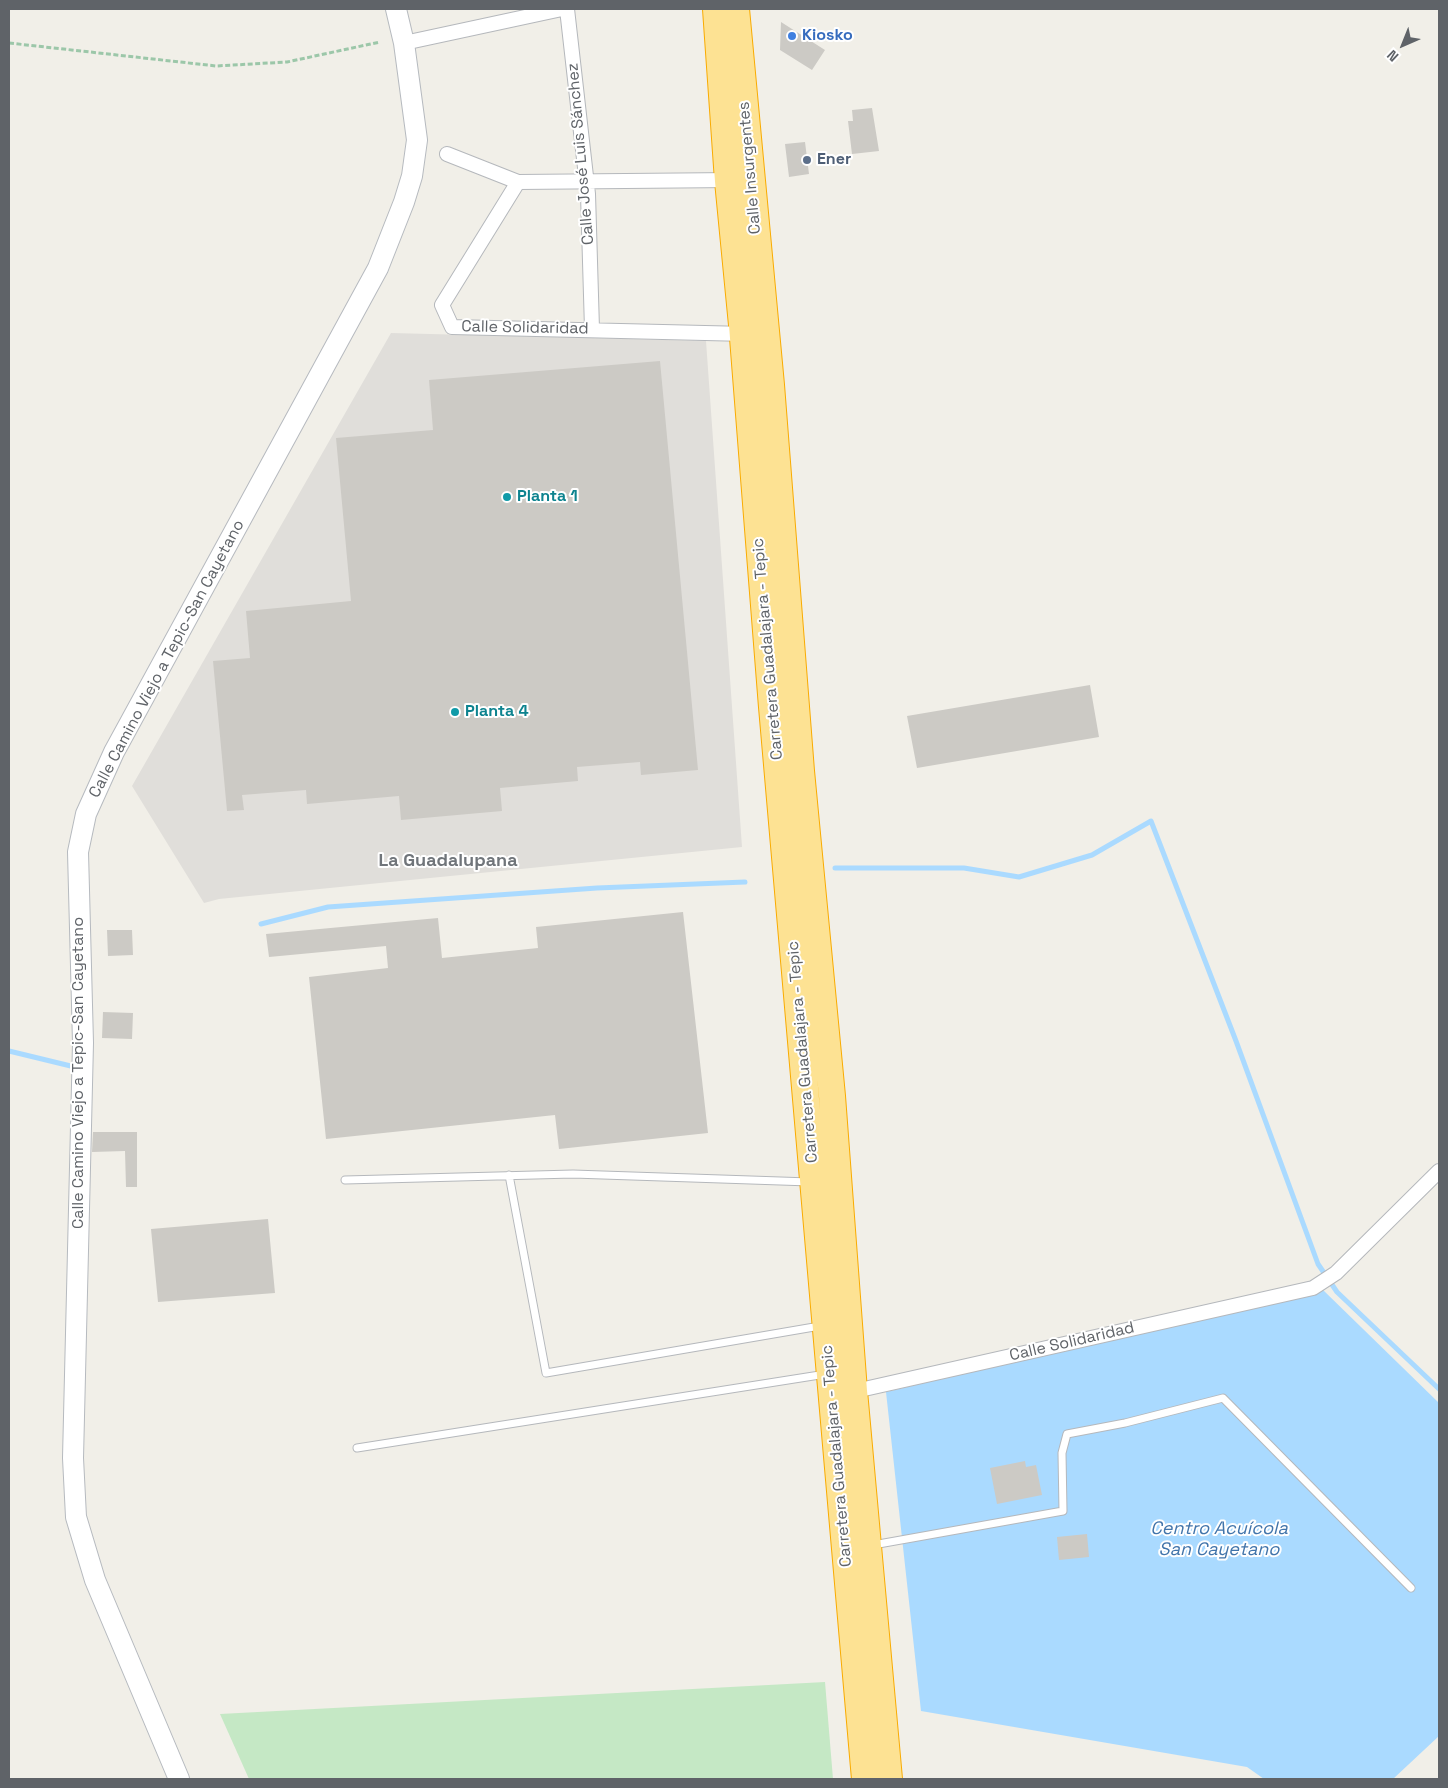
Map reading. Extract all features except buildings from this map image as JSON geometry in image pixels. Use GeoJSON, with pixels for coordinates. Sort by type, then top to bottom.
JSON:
{"type":"FeatureCollection","features":[{"type":"Feature","properties":{"kind":"highway","name":"Calle Insurgentes"},"geometry":{"type":"LineString","coordinates":[[716,9],[740,180],[754,330]]}},
{"type":"Feature","properties":{"kind":"highway","name":"Calle Insurgentes"},"geometry":{"type":"LineString","coordinates":[[736,9],[740,180]]}},
{"type":"Feature","properties":{"kind":"highway","name":"Carretera Guadalajara - Tepic"},"geometry":{"type":"LineString","coordinates":[[754,330],[790,771],[814,1182],[825,1325],[868,1545],[889,1779]]}},
{"type":"Feature","properties":{"kind":"highway","name":"Carretera Guadalajara - Tepic"},"geometry":{"type":"LineString","coordinates":[[790,771],[832,1096],[838,1387],[865,1779]]}},
{"type":"Feature","properties":{"kind":"street","name":"Calle Camino Viejo a Tepic-San Cayetano"},"geometry":{"type":"LineString","coordinates":[[179,1779],[95,1580],[76,1518],[73,1458],[83,1043],[78,852],[86,814],[114,752],[378,268],[394,229],[412,176],[417,140],[404,43],[396,9]]}},
{"type":"Feature","properties":{"kind":"street"},"geometry":{"type":"LineString","coordinates":[[404,43],[513,14],[562,9]]}},
{"type":"Feature","properties":{"kind":"street","name":"Calle José Luis Sánchez"},"geometry":{"type":"LineString","coordinates":[[568,9],[586,182],[592,329]]}},
{"type":"Feature","properties":{"kind":"street"},"geometry":{"type":"LineString","coordinates":[[447,154],[518,182],[740,180]]}},
{"type":"Feature","properties":{"kind":"street","name":"Calle Solidaridad"},"geometry":{"type":"LineString","coordinates":[[518,182],[442,305],[452,327],[754,330]]}},
{"type":"Feature","properties":{"kind":"street","name":"Calle Solidaridad"},"geometry":{"type":"LineString","coordinates":[[838,1387],[1313,1288],[1336,1273],[1439,1171]]}},
{"type":"Feature","properties":{"kind":"lane"},"geometry":{"type":"LineString","coordinates":[[510,1174],[546,1373],[825,1325]]}},
{"type":"Feature","properties":{"kind":"lane"},"geometry":{"type":"LineString","coordinates":[[345,1180],[510,1174],[573,1174],[814,1182]]}},
{"type":"Feature","properties":{"kind":"lane"},"geometry":{"type":"LineString","coordinates":[[357,1448],[838,1387]]}},
{"type":"Feature","properties":{"kind":"lane"},"geometry":{"type":"LineString","coordinates":[[868,1545],[1063,1511],[1062,1453],[1067,1434],[1125,1423],[1223,1398],[1411,1588]]}},
{"type":"Feature","properties":{"kind":"path"},"geometry":{"type":"LineString","coordinates":[[9,43],[216,66],[287,62],[380,42]]}},
{"type":"Feature","properties":{"kind":"shaded area"},"geometry":{"type":"Polygon","coordinates":[[[391,333],[706,341],[742,847],[219,899],[204,903],[132,786],[391,333]]]}},
{"type":"Feature","properties":{"kind":"green space"},"geometry":{"type":"Polygon","coordinates":[[[825,1682],[833,1779],[249,1779],[220,1714],[825,1682]]]}},
{"type":"Feature","properties":{"kind":"water","name":"Centro Acuícola San Cayetano"},"geometry":{"type":"Polygon","coordinates":[[[1322,1289],[1439,1403],[1439,1736],[1393,1779],[1264,1779],[1247,1767],[921,1711],[886,1392],[1322,1289]]]}},
{"type":"Feature","properties":{"kind":"waterway"},"geometry":{"type":"LineString","coordinates":[[835,868],[964,868],[1019,877],[1092,855],[1151,821],[1236,1041],[1318,1264],[1337,1292],[1439,1389]]}},
{"type":"Feature","properties":{"kind":"waterway"},"geometry":{"type":"LineString","coordinates":[[261,924],[328,907],[597,888],[745,882]]}},
{"type":"Feature","properties":{"kind":"waterway"},"geometry":{"type":"LineString","coordinates":[[9,1051],[79,1068]]}},
{"type":"Feature","properties":{"kind":"place","name":"Kiosko"},"geometry":{"type":"Point","coordinates":[792,36]}},
{"type":"Feature","properties":{"kind":"place","name":"Ener"},"geometry":{"type":"Point","coordinates":[807,160]}},
{"type":"Feature","properties":{"kind":"place","name":"Planta 1"},"geometry":{"type":"Point","coordinates":[507,497]}},
{"type":"Feature","properties":{"kind":"place","name":"Planta 4"},"geometry":{"type":"Point","coordinates":[455,712]}},
{"type":"Feature","properties":{"kind":"district","name":"La Guadalupana"},"geometry":{"type":"Point","coordinates":[448,861]}}]}
